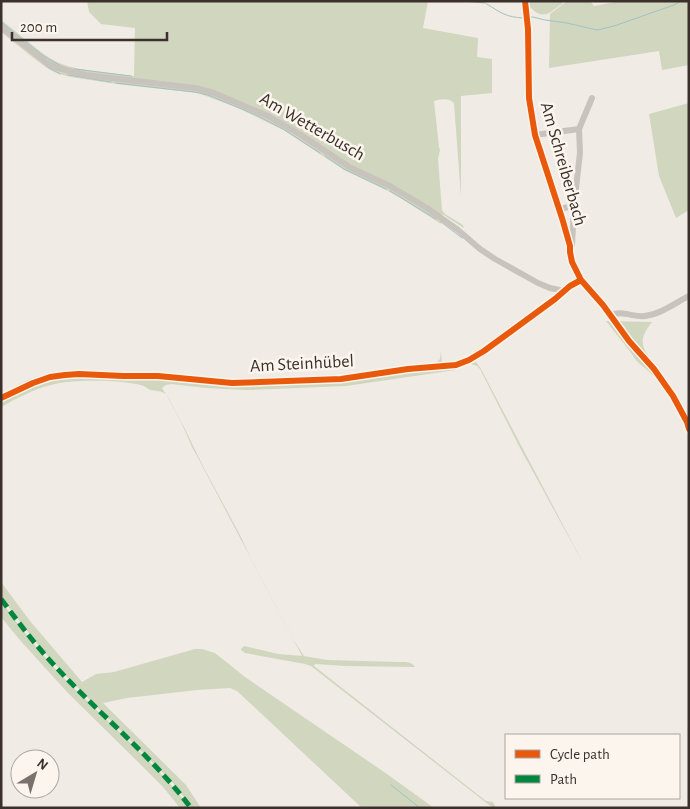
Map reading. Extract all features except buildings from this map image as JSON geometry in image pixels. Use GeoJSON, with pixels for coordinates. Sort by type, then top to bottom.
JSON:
{"type":"FeatureCollection","features":[{"type":"Feature","properties":{"kind":"street","name":"Am Schreiberbach"},"geometry":{"type":"LineString","coordinates":[[525,1],[529,98],[536,135],[570,246],[572,262],[581,280],[629,341],[654,369],[673,396],[689,429]]}},
{"type":"Feature","properties":{"kind":"street","name":"Am Wetterbusch"},"geometry":{"type":"LineString","coordinates":[[1,27],[42,59],[58,68],[86,75],[196,88],[222,96],[268,116],[351,168],[390,186],[427,208],[495,259],[538,283],[564,291]]}},
{"type":"Feature","properties":{"kind":"street"},"geometry":{"type":"LineString","coordinates":[[570,246],[572,245],[580,153],[579,128],[592,98]]}},
{"type":"Feature","properties":{"kind":"street"},"geometry":{"type":"LineString","coordinates":[[536,135],[579,128]]}},
{"type":"Feature","properties":{"kind":"street"},"geometry":{"type":"LineString","coordinates":[[559,209],[574,206]]}},
{"type":"Feature","properties":{"kind":"street","name":"Am Steinhübel"},"geometry":{"type":"LineString","coordinates":[[1,398],[33,383],[65,375],[158,376],[195,380],[260,382],[341,379],[456,364],[469,360],[484,351],[581,280]]}},
{"type":"Feature","properties":{"kind":"street"},"geometry":{"type":"LineString","coordinates":[[612,318],[616,313],[645,316],[660,312],[689,296]]}},
{"type":"Feature","properties":{"kind":"green space"},"geometry":{"type":"Polygon","coordinates":[[[87,1],[428,1],[423,28],[478,38],[477,57],[492,59],[492,93],[461,96],[461,197],[454,103],[445,99],[434,101],[440,150],[438,159],[442,210],[445,214],[463,225],[464,228],[442,214],[441,224],[386,190],[344,170],[285,131],[238,108],[198,93],[116,84],[59,74],[36,60],[1,32],[1,20],[57,62],[84,70],[134,76],[135,28],[101,24],[89,12],[87,1]]]}},
{"type":"Feature","properties":{"kind":"green space"},"geometry":{"type":"Polygon","coordinates":[[[528,1],[563,1],[553,11],[541,14],[528,5],[528,1]]]}},
{"type":"Feature","properties":{"kind":"green space"},"geometry":{"type":"Polygon","coordinates":[[[567,1],[590,1],[594,6],[621,1],[689,1],[689,65],[662,70],[659,51],[549,68],[550,14],[567,1]]]}},
{"type":"Feature","properties":{"kind":"green space"},"geometry":{"type":"Polygon","coordinates":[[[689,103],[689,210],[676,218],[659,176],[649,114],[689,103]]]}},
{"type":"Feature","properties":{"kind":"green space"},"geometry":{"type":"Polygon","coordinates":[[[606,321],[652,322],[644,336],[644,348],[660,370],[653,376],[636,360],[606,321]]]}},
{"type":"Feature","properties":{"kind":"green space"},"geometry":{"type":"Polygon","coordinates":[[[441,352],[442,363],[455,362],[456,370],[346,386],[247,390],[171,384],[162,388],[166,394],[132,383],[71,382],[38,389],[1,407],[1,394],[36,377],[68,371],[87,370],[225,380],[344,375],[436,363],[440,359],[441,352]]]}},
{"type":"Feature","properties":{"kind":"green space"},"geometry":{"type":"Polygon","coordinates":[[[476,362],[481,369],[584,565],[519,446],[480,369],[471,364],[476,362]]]}},
{"type":"Feature","properties":{"kind":"green space"},"geometry":{"type":"Polygon","coordinates":[[[166,394],[240,535],[251,560],[193,449],[166,394]]]}},
{"type":"Feature","properties":{"kind":"green space"},"geometry":{"type":"Polygon","coordinates":[[[251,560],[253,563],[293,640],[251,560]]]}},
{"type":"Feature","properties":{"kind":"green space"},"geometry":{"type":"Polygon","coordinates":[[[1,582],[30,621],[82,682],[96,674],[114,672],[195,649],[215,653],[245,677],[434,808],[362,808],[237,691],[230,688],[127,698],[103,703],[186,785],[201,808],[192,808],[174,784],[65,675],[38,645],[1,597],[1,582]]]}},
{"type":"Feature","properties":{"kind":"green space"},"geometry":{"type":"Polygon","coordinates":[[[1,601],[59,673],[143,755],[190,808],[180,808],[163,787],[67,692],[1,617],[1,601]]]}},
{"type":"Feature","properties":{"kind":"green space"},"geometry":{"type":"Polygon","coordinates":[[[293,640],[304,656],[327,660],[405,662],[413,665],[415,667],[315,664],[314,666],[486,801],[493,802],[496,808],[493,808],[311,666],[245,653],[241,650],[244,646],[278,654],[302,656],[293,640]]]}},
{"type":"Feature","properties":{"kind":"waterway"},"geometry":{"type":"LineString","coordinates":[[462,1],[486,3]]}},
{"type":"Feature","properties":{"kind":"waterway"},"geometry":{"type":"LineString","coordinates":[[529,17],[597,30],[614,26],[681,1]]}},
{"type":"Feature","properties":{"kind":"waterway"},"geometry":{"type":"LineString","coordinates":[[487,4],[504,14],[523,18]]}},
{"type":"Feature","properties":{"kind":"waterway"},"geometry":{"type":"LineString","coordinates":[[1,22],[23,40]]}},
{"type":"Feature","properties":{"kind":"waterway"},"geometry":{"type":"LineString","coordinates":[[26,42],[45,57],[61,66]]}},
{"type":"Feature","properties":{"kind":"waterway"},"geometry":{"type":"LineString","coordinates":[[46,66],[60,74]]}},
{"type":"Feature","properties":{"kind":"waterway"},"geometry":{"type":"LineString","coordinates":[[75,69],[131,76]]}},
{"type":"Feature","properties":{"kind":"waterway"},"geometry":{"type":"LineString","coordinates":[[68,75],[111,82]]}},
{"type":"Feature","properties":{"kind":"waterway"},"geometry":{"type":"LineString","coordinates":[[116,83],[208,95],[256,115],[283,129],[320,153]]}},
{"type":"Feature","properties":{"kind":"waterway"},"geometry":{"type":"LineString","coordinates":[[325,156],[344,169],[386,189]]}},
{"type":"Feature","properties":{"kind":"waterway"},"geometry":{"type":"LineString","coordinates":[[390,191],[436,219]]}},
{"type":"Feature","properties":{"kind":"waterway"},"geometry":{"type":"LineString","coordinates":[[441,222],[462,238]]}},
{"type":"Feature","properties":{"kind":"waterway"},"geometry":{"type":"LineString","coordinates":[[391,785],[420,808]]}},
{"type":"Feature","properties":{"kind":"marked path"},"geometry":{"type":"LineString","coordinates":[[1,599],[49,659],[143,753],[191,808]]}},
{"type":"Feature","properties":{"kind":"cycle path"},"geometry":{"type":"LineString","coordinates":[[525,1],[528,29],[529,98],[535,135],[562,218],[570,246],[572,262],[581,280],[603,305],[629,341],[654,369],[673,396],[689,429]]}},
{"type":"Feature","properties":{"kind":"cycle path"},"geometry":{"type":"LineString","coordinates":[[1,398],[33,383],[50,377],[65,375],[158,376],[232,383],[341,379],[408,369],[456,365],[484,351],[570,286],[581,280]]}}]}
